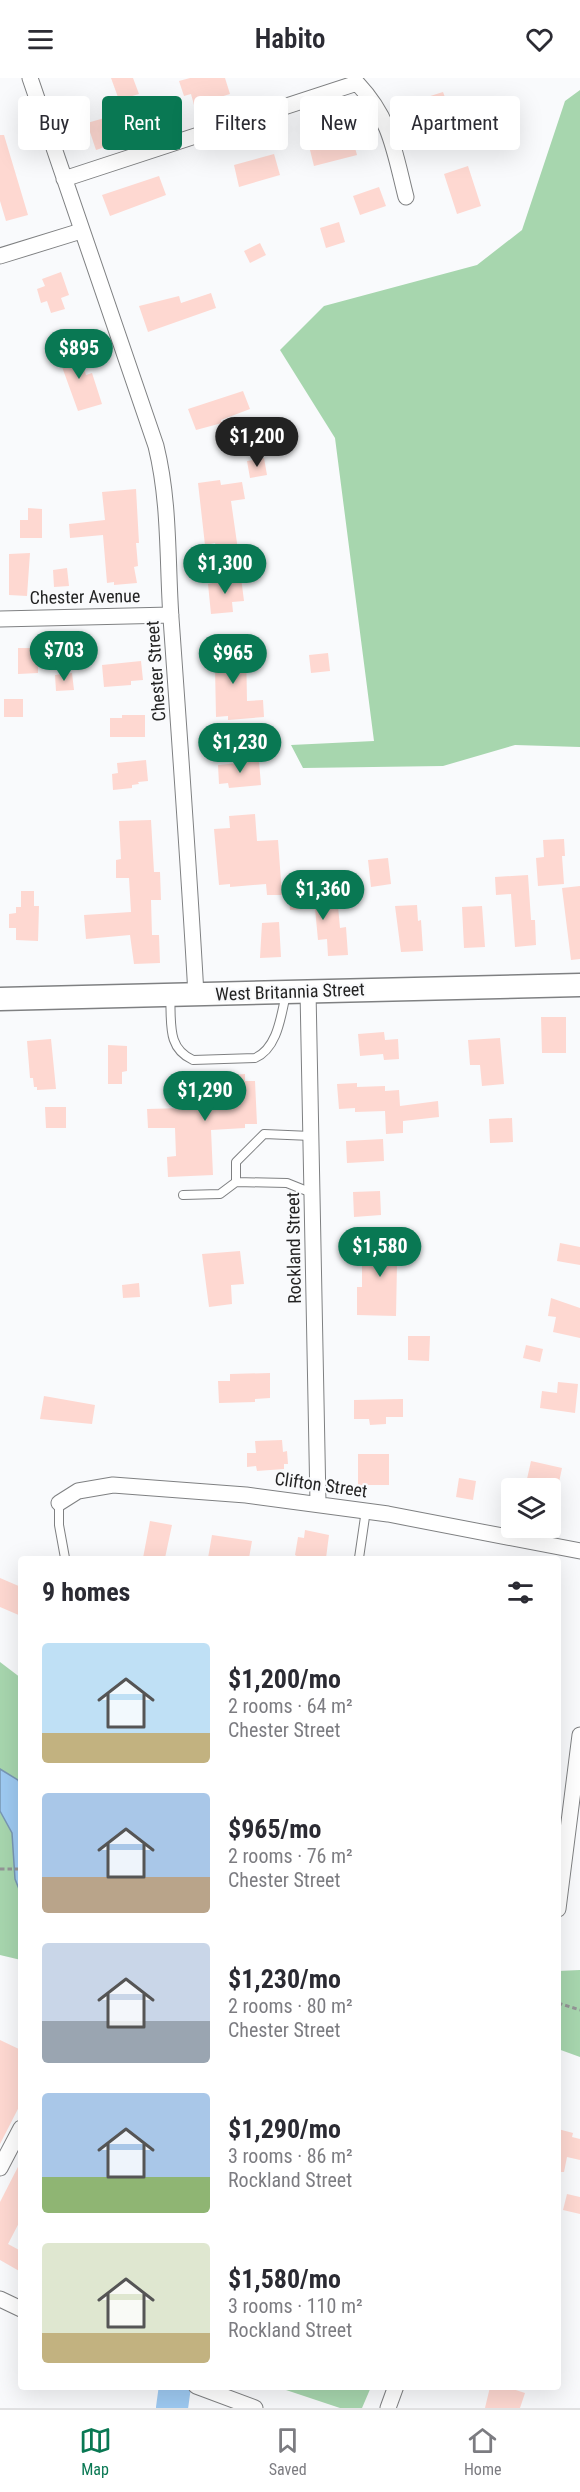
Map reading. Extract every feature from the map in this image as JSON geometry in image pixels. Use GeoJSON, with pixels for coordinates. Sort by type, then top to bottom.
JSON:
{"type":"FeatureCollection","features":[{"type":"Feature","properties":{"kind":"street","name":"Chester Street"},"geometry":{"type":"LineString","coordinates":[[30,78],[159,458],[166,510],[171,615],[187,817],[196,995]]}},
{"type":"Feature","properties":{"kind":"street"},"geometry":{"type":"LineString","coordinates":[[64,179],[357,83],[373,100],[388,126],[406,196]]}},
{"type":"Feature","properties":{"kind":"street"},"geometry":{"type":"LineString","coordinates":[[0,256],[81,231]]}},
{"type":"Feature","properties":{"kind":"street","name":"Chester Avenue"},"geometry":{"type":"LineString","coordinates":[[0,619],[171,615]]}},
{"type":"Feature","properties":{"kind":"street","name":"West Britannia Street"},"geometry":{"type":"LineString","coordinates":[[0,999],[580,985]]}},
{"type":"Feature","properties":{"kind":"street","name":"Rockland Street"},"geometry":{"type":"LineString","coordinates":[[297,992],[311,1136],[318,1503]]}},
{"type":"Feature","properties":{"kind":"street","name":"Clifton Street"},"geometry":{"type":"LineString","coordinates":[[58,1503],[78,1491],[113,1485],[318,1503],[580,1551]]}},
{"type":"Feature","properties":{"kind":"street"},"geometry":{"type":"LineString","coordinates":[[561,1885],[580,1735]]}},
{"type":"Feature","properties":{"kind":"street"},"geometry":{"type":"LineString","coordinates":[[0,2168],[18,2134]]}},
{"type":"Feature","properties":{"kind":"street"},"geometry":{"type":"LineString","coordinates":[[0,2299],[18,2307]]}},
{"type":"Feature","properties":{"kind":"street"},"geometry":{"type":"LineString","coordinates":[[205,2390],[255,2408]]}},
{"type":"Feature","properties":{"kind":"street"},"geometry":{"type":"LineString","coordinates":[[388,2408],[395,2390]]}},
{"type":"Feature","properties":{"kind":"lane"},"geometry":{"type":"LineString","coordinates":[[170,996],[176,1049],[193,1060],[255,1058],[262,1055],[297,992]]}},
{"type":"Feature","properties":{"kind":"lane"},"geometry":{"type":"LineString","coordinates":[[236,1182],[236,1162],[264,1134],[311,1136]]}},
{"type":"Feature","properties":{"kind":"lane"},"geometry":{"type":"LineString","coordinates":[[183,1195],[220,1194],[236,1182],[287,1183],[312,1193]]}},
{"type":"Feature","properties":{"kind":"lane"},"geometry":{"type":"LineString","coordinates":[[58,1503],[65,1556]]}},
{"type":"Feature","properties":{"kind":"lane"},"geometry":{"type":"LineString","coordinates":[[359,1556],[366,1510]]}},
{"type":"Feature","properties":{"kind":"path"},"geometry":{"type":"LineString","coordinates":[[0,1869],[18,1869]]}},
{"type":"Feature","properties":{"kind":"path"},"geometry":{"type":"LineString","coordinates":[[561,2004],[580,2010]]}},
{"type":"Feature","properties":{"kind":"green space"},"geometry":{"type":"Polygon","coordinates":[[[580,90],[580,747],[515,745],[443,766],[303,768],[291,745],[374,741],[335,438],[280,350],[324,306],[477,265],[522,230],[565,101],[580,90]]]}},
{"type":"Feature","properties":{"kind":"green space"},"geometry":{"type":"Polygon","coordinates":[[[0,1662],[18,1676],[18,1959],[0,1955],[0,1662]]]}},
{"type":"Feature","properties":{"kind":"green space"},"geometry":{"type":"Polygon","coordinates":[[[580,1970],[580,2057],[561,2050],[561,1971],[580,1970]]]}},
{"type":"Feature","properties":{"kind":"green space"},"geometry":{"type":"Polygon","coordinates":[[[286,2390],[370,2390],[362,2408],[340,2408],[286,2390]]]}},
{"type":"Feature","properties":{"kind":"water"},"geometry":{"type":"Polygon","coordinates":[[[0,1769],[18,1780],[18,1886],[15,1879],[12,1833],[0,1811],[0,1769]]]}},
{"type":"Feature","properties":{"kind":"building"},"geometry":{"type":"Polygon","coordinates":[[[111,78],[133,78],[139,94],[118,96],[111,78]]]}},
{"type":"Feature","properties":{"kind":"building"},"geometry":{"type":"Polygon","coordinates":[[[190,78],[225,78],[230,94],[194,96],[194,105],[191,94],[184,96],[179,81],[190,78]]]}},
{"type":"Feature","properties":{"kind":"building"},"geometry":{"type":"Polygon","coordinates":[[[443,92],[444,96],[430,96],[443,92]]]}},
{"type":"Feature","properties":{"kind":"building"},"geometry":{"type":"Polygon","coordinates":[[[102,119],[102,148],[96,150],[90,132],[90,122],[102,119]]]}},
{"type":"Feature","properties":{"kind":"building"},"geometry":{"type":"Polygon","coordinates":[[[0,135],[4,135],[28,215],[6,221],[0,201],[0,135]]]}},
{"type":"Feature","properties":{"kind":"building"},"geometry":{"type":"Polygon","coordinates":[[[310,150],[356,150],[357,155],[314,166],[310,150]]]}},
{"type":"Feature","properties":{"kind":"building"},"geometry":{"type":"Polygon","coordinates":[[[274,154],[280,175],[239,187],[234,165],[274,154]]]}},
{"type":"Feature","properties":{"kind":"building"},"geometry":{"type":"Polygon","coordinates":[[[468,166],[481,206],[457,214],[444,174],[468,166]]]}},
{"type":"Feature","properties":{"kind":"building"},"geometry":{"type":"Polygon","coordinates":[[[159,176],[166,195],[110,216],[102,195],[159,176]]]}},
{"type":"Feature","properties":{"kind":"building"},"geometry":{"type":"Polygon","coordinates":[[[379,187],[386,206],[360,215],[353,196],[379,187]]]}},
{"type":"Feature","properties":{"kind":"building"},"geometry":{"type":"Polygon","coordinates":[[[339,222],[345,242],[326,248],[320,228],[339,222]]]}},
{"type":"Feature","properties":{"kind":"building"},"geometry":{"type":"Polygon","coordinates":[[[260,243],[266,255],[250,263],[244,251],[260,243]]]}},
{"type":"Feature","properties":{"kind":"building"},"geometry":{"type":"Polygon","coordinates":[[[61,272],[69,295],[61,298],[65,309],[51,313],[47,301],[41,303],[37,289],[45,286],[42,279],[61,272]]]}},
{"type":"Feature","properties":{"kind":"building"},"geometry":{"type":"Polygon","coordinates":[[[211,293],[216,308],[148,332],[139,306],[179,296],[181,303],[211,293]]]}},
{"type":"Feature","properties":{"kind":"building"},"geometry":{"type":"Polygon","coordinates":[[[77,347],[86,375],[92,373],[102,404],[78,411],[57,353],[77,347]]]}},
{"type":"Feature","properties":{"kind":"building"},"geometry":{"type":"Polygon","coordinates":[[[243,391],[250,409],[221,420],[222,423],[196,430],[188,409],[243,391]]]}},
{"type":"Feature","properties":{"kind":"building"},"geometry":{"type":"Polygon","coordinates":[[[264,458],[267,475],[250,478],[247,461],[264,458]]]}},
{"type":"Feature","properties":{"kind":"building"},"geometry":{"type":"Polygon","coordinates":[[[220,480],[221,485],[242,482],[245,499],[231,501],[238,550],[217,554],[215,543],[205,545],[198,483],[220,480]]]}},
{"type":"Feature","properties":{"kind":"building"},"geometry":{"type":"Polygon","coordinates":[[[136,489],[139,543],[136,543],[138,566],[134,567],[137,583],[114,585],[114,582],[107,583],[103,535],[70,538],[69,524],[105,520],[102,492],[136,489]]]}},
{"type":"Feature","properties":{"kind":"building"},"geometry":{"type":"Polygon","coordinates":[[[28,508],[42,509],[42,538],[20,538],[20,520],[28,520],[28,508]]]}},
{"type":"Feature","properties":{"kind":"building"},"geometry":{"type":"Polygon","coordinates":[[[30,553],[27,596],[9,595],[9,554],[30,553]]]}},
{"type":"Feature","properties":{"kind":"building"},"geometry":{"type":"Polygon","coordinates":[[[67,568],[69,586],[54,587],[53,570],[67,568]]]}},
{"type":"Feature","properties":{"kind":"building"},"geometry":{"type":"Polygon","coordinates":[[[241,577],[244,601],[232,602],[233,612],[211,614],[208,584],[241,577]]]}},
{"type":"Feature","properties":{"kind":"building"},"geometry":{"type":"Polygon","coordinates":[[[231,647],[246,647],[247,701],[263,700],[264,717],[228,720],[228,716],[216,717],[215,667],[210,667],[210,650],[231,650],[231,647]]]}},
{"type":"Feature","properties":{"kind":"building"},"geometry":{"type":"Polygon","coordinates":[[[18,648],[38,648],[38,673],[18,674],[18,648]]]}},
{"type":"Feature","properties":{"kind":"building"},"geometry":{"type":"Polygon","coordinates":[[[328,653],[330,671],[311,673],[309,655],[328,653]]]}},
{"type":"Feature","properties":{"kind":"building"},"geometry":{"type":"Polygon","coordinates":[[[141,661],[143,680],[131,681],[131,685],[104,687],[102,665],[141,661]]]}},
{"type":"Feature","properties":{"kind":"building"},"geometry":{"type":"Polygon","coordinates":[[[72,673],[74,690],[56,691],[55,675],[72,673]]]}},
{"type":"Feature","properties":{"kind":"building"},"geometry":{"type":"Polygon","coordinates":[[[4,699],[23,699],[23,717],[4,717],[4,699]]]}},
{"type":"Feature","properties":{"kind":"building"},"geometry":{"type":"Polygon","coordinates":[[[122,715],[145,715],[145,737],[110,737],[110,718],[122,718],[122,715]]]}},
{"type":"Feature","properties":{"kind":"building"},"geometry":{"type":"Polygon","coordinates":[[[146,760],[148,781],[138,782],[139,784],[132,785],[132,788],[113,790],[112,774],[118,773],[117,763],[146,760]]]}},
{"type":"Feature","properties":{"kind":"building"},"geometry":{"type":"Polygon","coordinates":[[[259,761],[261,785],[229,788],[228,783],[219,784],[218,765],[259,761]]]}},
{"type":"Feature","properties":{"kind":"building"},"geometry":{"type":"Polygon","coordinates":[[[255,814],[257,841],[278,840],[282,895],[267,895],[266,884],[230,887],[230,884],[219,885],[214,829],[230,828],[229,816],[255,814]]]}},
{"type":"Feature","properties":{"kind":"building"},"geometry":{"type":"Polygon","coordinates":[[[151,820],[154,872],[160,872],[161,900],[151,900],[152,935],[159,935],[160,963],[134,964],[130,935],[86,939],[84,915],[131,912],[129,878],[116,878],[116,860],[121,859],[119,821],[151,820]]]}},
{"type":"Feature","properties":{"kind":"building"},"geometry":{"type":"Polygon","coordinates":[[[564,839],[565,856],[562,856],[564,884],[538,886],[536,858],[544,857],[543,840],[564,839]]]}},
{"type":"Feature","properties":{"kind":"building"},"geometry":{"type":"Polygon","coordinates":[[[388,858],[391,884],[371,887],[368,860],[388,858]]]}},
{"type":"Feature","properties":{"kind":"building"},"geometry":{"type":"Polygon","coordinates":[[[528,875],[531,920],[535,920],[536,945],[515,947],[511,894],[496,895],[495,877],[528,875]]]}},
{"type":"Feature","properties":{"kind":"building"},"geometry":{"type":"Polygon","coordinates":[[[580,886],[580,959],[571,960],[562,888],[580,886]]]}},
{"type":"Feature","properties":{"kind":"building"},"geometry":{"type":"Polygon","coordinates":[[[314,889],[315,908],[290,910],[289,891],[314,889]]]}},
{"type":"Feature","properties":{"kind":"building"},"geometry":{"type":"Polygon","coordinates":[[[21,891],[34,891],[34,906],[39,906],[38,941],[16,940],[16,928],[9,928],[9,914],[16,913],[16,907],[21,907],[21,891]]]}},
{"type":"Feature","properties":{"kind":"building"},"geometry":{"type":"Polygon","coordinates":[[[417,905],[418,921],[421,920],[423,951],[401,952],[395,906],[417,905]]]}},
{"type":"Feature","properties":{"kind":"building"},"geometry":{"type":"Polygon","coordinates":[[[338,906],[340,928],[346,927],[348,955],[328,956],[327,939],[318,940],[315,908],[338,906]]]}},
{"type":"Feature","properties":{"kind":"building"},"geometry":{"type":"Polygon","coordinates":[[[482,906],[485,947],[464,948],[462,907],[482,906]]]}},
{"type":"Feature","properties":{"kind":"building"},"geometry":{"type":"Polygon","coordinates":[[[279,922],[281,957],[260,958],[262,923],[279,922]]]}},
{"type":"Feature","properties":{"kind":"building"},"geometry":{"type":"Polygon","coordinates":[[[541,1017],[566,1017],[566,1053],[542,1053],[541,1017]]]}},
{"type":"Feature","properties":{"kind":"building"},"geometry":{"type":"Polygon","coordinates":[[[384,1032],[385,1040],[398,1039],[399,1059],[384,1060],[383,1054],[360,1056],[358,1034],[384,1032]]]}},
{"type":"Feature","properties":{"kind":"building"},"geometry":{"type":"Polygon","coordinates":[[[500,1038],[504,1084],[482,1086],[480,1065],[470,1065],[468,1040],[500,1038]]]}},
{"type":"Feature","properties":{"kind":"building"},"geometry":{"type":"Polygon","coordinates":[[[51,1039],[56,1089],[37,1090],[37,1087],[34,1087],[33,1078],[30,1078],[27,1041],[51,1039]]]}},
{"type":"Feature","properties":{"kind":"building"},"geometry":{"type":"Polygon","coordinates":[[[108,1045],[127,1046],[127,1071],[122,1072],[122,1084],[108,1084],[108,1045]]]}},
{"type":"Feature","properties":{"kind":"building"},"geometry":{"type":"Polygon","coordinates":[[[245,1074],[245,1081],[255,1081],[257,1124],[245,1124],[245,1128],[211,1130],[213,1175],[168,1177],[167,1157],[176,1156],[175,1128],[148,1128],[147,1109],[183,1108],[182,1094],[188,1094],[188,1084],[231,1082],[231,1075],[245,1074]]]}},
{"type":"Feature","properties":{"kind":"building"},"geometry":{"type":"Polygon","coordinates":[[[357,1083],[357,1087],[385,1086],[385,1091],[399,1090],[400,1106],[438,1101],[439,1117],[403,1121],[403,1133],[386,1134],[385,1111],[355,1112],[355,1108],[339,1109],[337,1084],[357,1083]]]}},
{"type":"Feature","properties":{"kind":"building"},"geometry":{"type":"Polygon","coordinates":[[[45,1107],[66,1107],[66,1128],[46,1128],[45,1107]]]}},
{"type":"Feature","properties":{"kind":"building"},"geometry":{"type":"Polygon","coordinates":[[[512,1118],[513,1142],[490,1143],[489,1119],[512,1118]]]}},
{"type":"Feature","properties":{"kind":"building"},"geometry":{"type":"Polygon","coordinates":[[[383,1139],[384,1161],[347,1163],[346,1141],[383,1139]]]}},
{"type":"Feature","properties":{"kind":"building"},"geometry":{"type":"Polygon","coordinates":[[[380,1191],[381,1215],[354,1217],[353,1192],[380,1191]]]}},
{"type":"Feature","properties":{"kind":"building"},"geometry":{"type":"Polygon","coordinates":[[[405,1241],[405,1264],[397,1264],[396,1316],[357,1315],[357,1287],[362,1287],[362,1242],[405,1241]]]}},
{"type":"Feature","properties":{"kind":"building"},"geometry":{"type":"Polygon","coordinates":[[[560,1243],[580,1247],[580,1265],[557,1261],[560,1243]]]}},
{"type":"Feature","properties":{"kind":"building"},"geometry":{"type":"Polygon","coordinates":[[[240,1251],[244,1284],[231,1285],[232,1304],[209,1307],[202,1254],[240,1251]]]}},
{"type":"Feature","properties":{"kind":"building"},"geometry":{"type":"Polygon","coordinates":[[[139,1283],[140,1297],[123,1298],[122,1285],[139,1283]]]}},
{"type":"Feature","properties":{"kind":"building"},"geometry":{"type":"Polygon","coordinates":[[[551,1298],[580,1308],[580,1338],[553,1332],[556,1317],[548,1316],[551,1298]]]}},
{"type":"Feature","properties":{"kind":"building"},"geometry":{"type":"Polygon","coordinates":[[[408,1336],[430,1336],[429,1361],[408,1360],[408,1336]]]}},
{"type":"Feature","properties":{"kind":"building"},"geometry":{"type":"Polygon","coordinates":[[[526,1345],[543,1349],[540,1362],[523,1358],[526,1345]]]}},
{"type":"Feature","properties":{"kind":"building"},"geometry":{"type":"Polygon","coordinates":[[[270,1373],[270,1398],[255,1399],[255,1402],[219,1403],[218,1381],[230,1381],[230,1374],[270,1373]]]}},
{"type":"Feature","properties":{"kind":"building"},"geometry":{"type":"Polygon","coordinates":[[[558,1382],[578,1384],[575,1413],[540,1408],[542,1391],[557,1393],[558,1382]]]}},
{"type":"Feature","properties":{"kind":"building"},"geometry":{"type":"Polygon","coordinates":[[[44,1396],[95,1405],[92,1424],[40,1419],[44,1396]]]}},
{"type":"Feature","properties":{"kind":"building"},"geometry":{"type":"Polygon","coordinates":[[[403,1399],[403,1417],[386,1417],[386,1424],[370,1425],[369,1419],[354,1419],[354,1400],[403,1399]]]}},
{"type":"Feature","properties":{"kind":"building"},"geometry":{"type":"Polygon","coordinates":[[[282,1440],[283,1452],[287,1451],[288,1464],[284,1464],[284,1469],[257,1471],[256,1466],[247,1467],[247,1453],[256,1453],[255,1441],[282,1440]]]}},
{"type":"Feature","properties":{"kind":"building"},"geometry":{"type":"Polygon","coordinates":[[[358,1454],[389,1454],[389,1485],[358,1485],[358,1454]]]}},
{"type":"Feature","properties":{"kind":"building"},"geometry":{"type":"Polygon","coordinates":[[[531,1461],[562,1468],[560,1478],[527,1478],[531,1461]]]}},
{"type":"Feature","properties":{"kind":"building"},"geometry":{"type":"Polygon","coordinates":[[[459,1478],[476,1481],[473,1500],[456,1497],[459,1478]]]}},
{"type":"Feature","properties":{"kind":"building"},"geometry":{"type":"Polygon","coordinates":[[[150,1521],[172,1525],[165,1556],[143,1556],[150,1521]]]}},
{"type":"Feature","properties":{"kind":"building"},"geometry":{"type":"Polygon","coordinates":[[[305,1530],[329,1535],[326,1556],[295,1555],[298,1537],[304,1538],[305,1530]]]}},
{"type":"Feature","properties":{"kind":"building"},"geometry":{"type":"Polygon","coordinates":[[[212,1535],[252,1541],[249,1556],[208,1556],[212,1535]]]}},
{"type":"Feature","properties":{"kind":"building"},"geometry":{"type":"Polygon","coordinates":[[[0,1578],[18,1586],[18,1615],[0,1607],[0,1578]]]}},
{"type":"Feature","properties":{"kind":"building"},"geometry":{"type":"Polygon","coordinates":[[[0,2040],[18,2049],[18,2109],[0,2144],[0,2040]]]}},
{"type":"Feature","properties":{"kind":"building"},"geometry":{"type":"Polygon","coordinates":[[[561,2130],[573,2133],[572,2137],[580,2139],[580,2160],[567,2157],[564,2172],[561,2172],[561,2130]]]}},
{"type":"Feature","properties":{"kind":"building"},"geometry":{"type":"Polygon","coordinates":[[[18,2167],[18,2225],[8,2244],[18,2249],[18,2270],[0,2260],[0,2202],[18,2167]]]}},
{"type":"Feature","properties":{"kind":"building"},"geometry":{"type":"Polygon","coordinates":[[[567,2194],[580,2197],[580,2214],[563,2210],[567,2194]]]}},
{"type":"Feature","properties":{"kind":"building"},"geometry":{"type":"Polygon","coordinates":[[[489,2390],[516,2390],[525,2393],[520,2408],[485,2408],[489,2390]]]}},
{"type":"Feature","properties":{"kind":"waterway"},"geometry":{"type":"LineString","coordinates":[[172,2408],[174,2390]]}}]}
